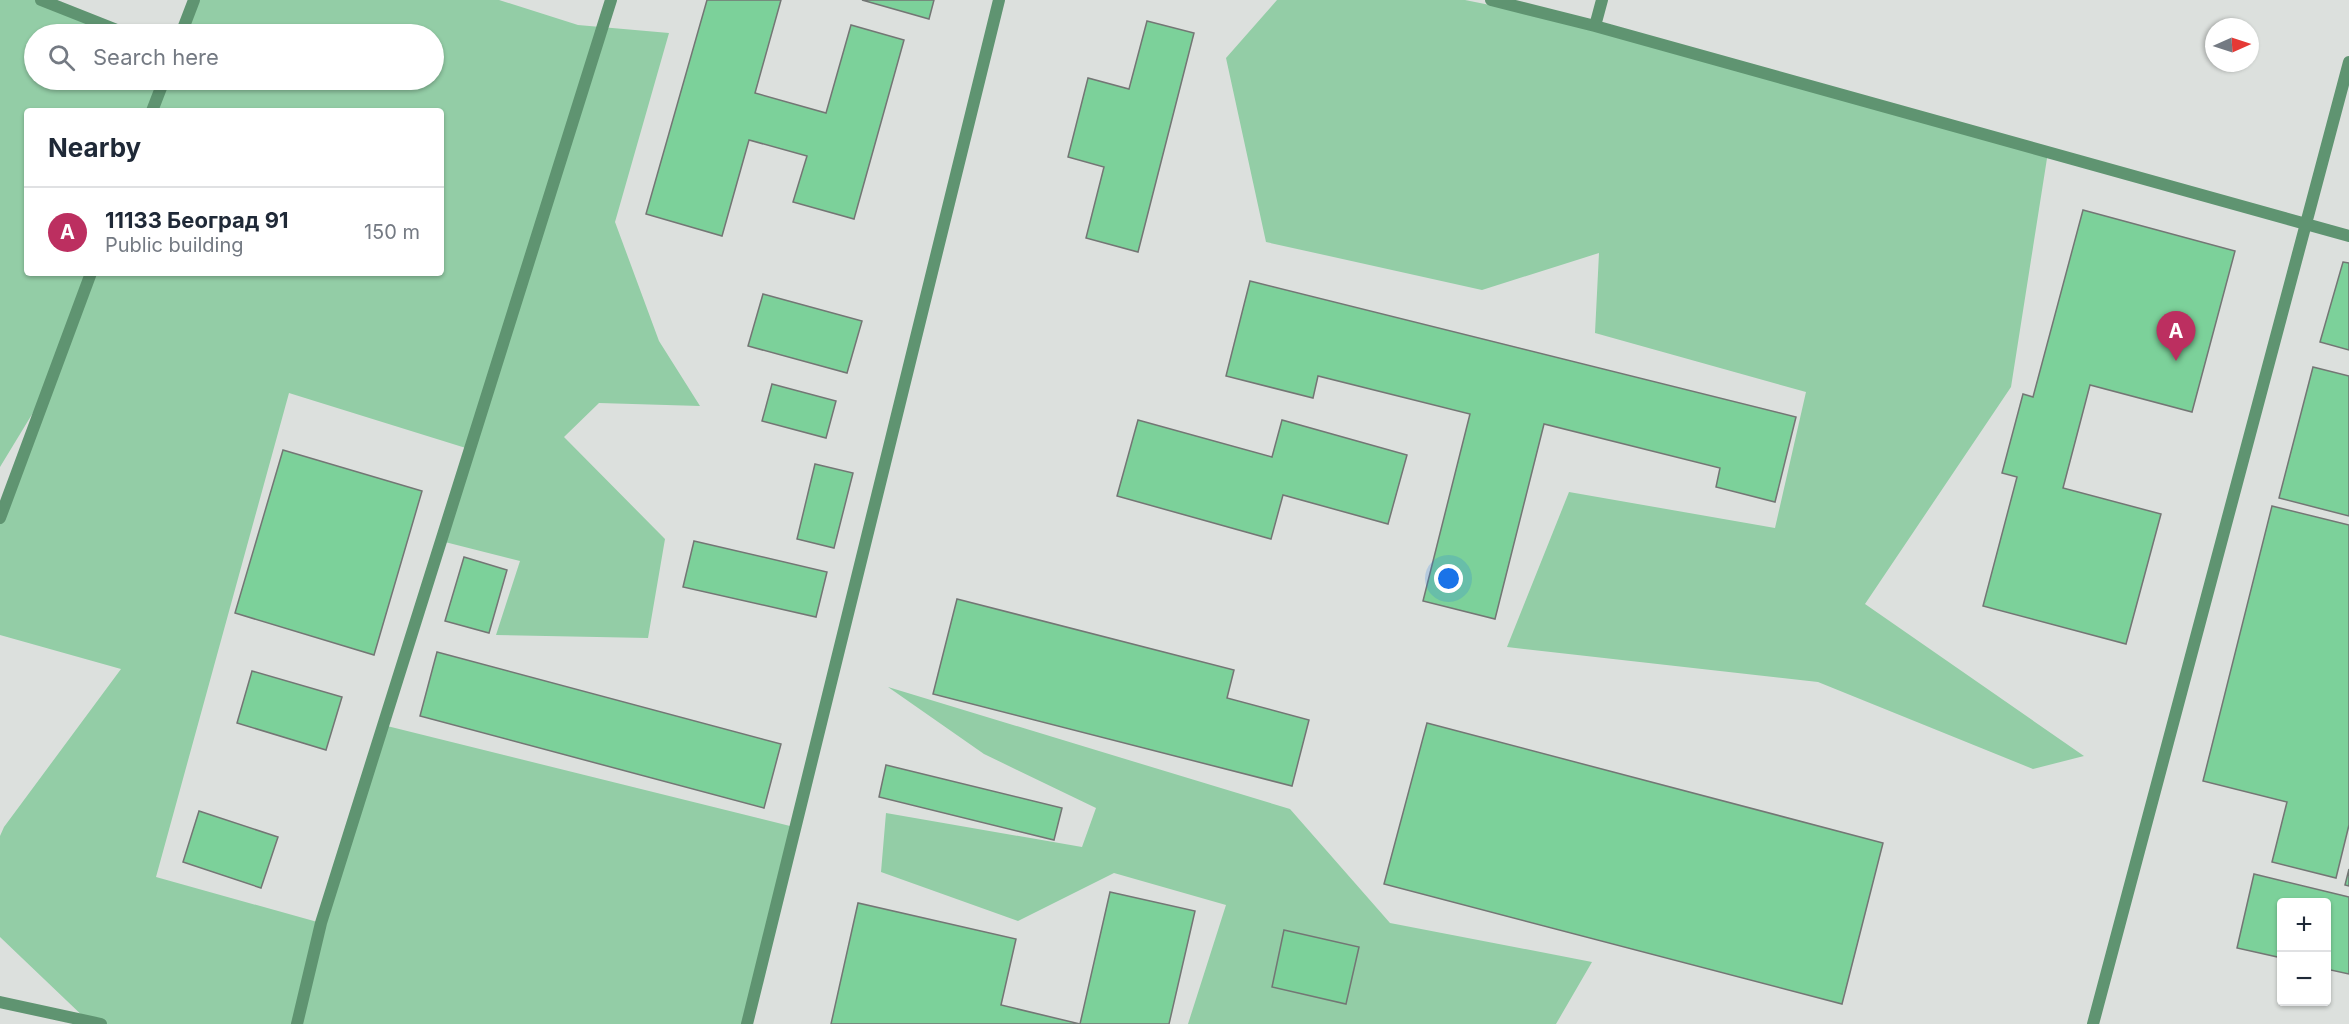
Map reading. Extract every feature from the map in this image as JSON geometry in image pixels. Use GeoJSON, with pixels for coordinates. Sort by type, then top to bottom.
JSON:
{"type":"FeatureCollection","features":[{"type":"Feature","properties":{"kind":"street"},"geometry":{"type":"LineString","coordinates":[[41,0],[102,24]]}},
{"type":"Feature","properties":{"kind":"street"},"geometry":{"type":"LineString","coordinates":[[185,24],[194,0]]}},
{"type":"Feature","properties":{"kind":"street"},"geometry":{"type":"LineString","coordinates":[[297,1024],[321,923],[611,0]]}},
{"type":"Feature","properties":{"kind":"street"},"geometry":{"type":"LineString","coordinates":[[747,1024],[999,0]]}},
{"type":"Feature","properties":{"kind":"street"},"geometry":{"type":"LineString","coordinates":[[1491,0],[1595,26],[2349,236]]}},
{"type":"Feature","properties":{"kind":"street"},"geometry":{"type":"LineString","coordinates":[[1595,26],[1602,0]]}},
{"type":"Feature","properties":{"kind":"street"},"geometry":{"type":"LineString","coordinates":[[2093,1024],[2349,62]]}},
{"type":"Feature","properties":{"kind":"street"},"geometry":{"type":"LineString","coordinates":[[153,108],[160,90]]}},
{"type":"Feature","properties":{"kind":"street"},"geometry":{"type":"LineString","coordinates":[[0,518],[90,276]]}},
{"type":"Feature","properties":{"kind":"street"},"geometry":{"type":"LineString","coordinates":[[0,1002],[101,1024]]}},
{"type":"Feature","properties":{"kind":"green space"},"geometry":{"type":"Polygon","coordinates":[[[0,0],[41,0],[102,24],[24,24],[24,90],[160,90],[153,108],[24,108],[24,276],[90,276],[48,388],[0,467],[0,0]]]}},
{"type":"Feature","properties":{"kind":"green space"},"geometry":{"type":"Polygon","coordinates":[[[196,0],[499,0],[578,25],[669,33],[615,222],[659,341],[700,406],[599,403],[564,437],[665,539],[648,638],[496,635],[520,561],[441,541],[469,449],[289,393],[156,877],[321,923],[383,725],[794,827],[747,1024],[85,1024],[88,1021],[0,937],[0,836],[4,827],[121,669],[0,635],[0,519],[92,276],[444,276],[444,108],[155,108],[162,90],[444,90],[444,24],[187,24],[196,0]]]}},
{"type":"Feature","properties":{"kind":"green space"},"geometry":{"type":"Polygon","coordinates":[[[1277,0],[1465,0],[1595,26],[2048,152],[2011,387],[1865,604],[2084,756],[2033,769],[1818,682],[1507,647],[1569,492],[1775,528],[1806,392],[1595,333],[1599,253],[1482,290],[1266,242],[1226,58],[1277,0]]]}},
{"type":"Feature","properties":{"kind":"green space"},"geometry":{"type":"Polygon","coordinates":[[[888,687],[1290,809],[1390,923],[1592,962],[1556,1024],[1188,1024],[1226,905],[1114,873],[1018,921],[881,872],[886,813],[1082,847],[1096,808],[984,754],[888,687]]]}},
{"type":"Feature","properties":{"kind":"building"},"geometry":{"type":"Polygon","coordinates":[[[707,0],[781,0],[755,93],[826,113],[851,25],[904,40],[854,219],[793,202],[807,156],[749,140],[722,236],[646,214],[707,0]]]}},
{"type":"Feature","properties":{"kind":"building"},"geometry":{"type":"Polygon","coordinates":[[[862,0],[934,0],[929,19],[862,0]]]}},
{"type":"Feature","properties":{"kind":"building"},"geometry":{"type":"Polygon","coordinates":[[[1147,21],[1194,33],[1138,252],[1086,238],[1104,167],[1068,157],[1088,78],[1129,89],[1147,21]]]}},
{"type":"Feature","properties":{"kind":"building"},"geometry":{"type":"Polygon","coordinates":[[[2083,210],[2235,251],[2192,412],[2090,385],[2063,488],[2161,514],[2126,644],[1983,606],[2017,477],[2002,473],[2023,394],[2033,397],[2083,210]]]}},
{"type":"Feature","properties":{"kind":"building"},"geometry":{"type":"Polygon","coordinates":[[[2343,262],[2349,263],[2349,350],[2320,342],[2343,262]]]}},
{"type":"Feature","properties":{"kind":"building"},"geometry":{"type":"Polygon","coordinates":[[[1250,281],[1796,417],[1775,502],[1716,487],[1720,468],[1544,424],[1495,619],[1423,601],[1470,414],[1318,376],[1313,398],[1226,376],[1250,281]]]}},
{"type":"Feature","properties":{"kind":"building"},"geometry":{"type":"Polygon","coordinates":[[[763,294],[862,321],[847,373],[748,346],[763,294]]]}},
{"type":"Feature","properties":{"kind":"building"},"geometry":{"type":"Polygon","coordinates":[[[2313,367],[2349,376],[2349,516],[2279,498],[2313,367]]]}},
{"type":"Feature","properties":{"kind":"building"},"geometry":{"type":"Polygon","coordinates":[[[772,384],[836,401],[826,438],[762,421],[772,384]]]}},
{"type":"Feature","properties":{"kind":"building"},"geometry":{"type":"Polygon","coordinates":[[[1138,420],[1272,457],[1282,420],[1407,455],[1388,524],[1283,495],[1271,539],[1117,496],[1138,420]]]}},
{"type":"Feature","properties":{"kind":"building"},"geometry":{"type":"Polygon","coordinates":[[[283,450],[422,491],[374,655],[235,613],[283,450]]]}},
{"type":"Feature","properties":{"kind":"building"},"geometry":{"type":"Polygon","coordinates":[[[815,464],[853,473],[834,548],[797,539],[815,464]]]}},
{"type":"Feature","properties":{"kind":"building"},"geometry":{"type":"Polygon","coordinates":[[[2272,506],[2349,525],[2349,825],[2336,878],[2272,862],[2287,802],[2203,781],[2272,506]]]}},
{"type":"Feature","properties":{"kind":"building"},"geometry":{"type":"Polygon","coordinates":[[[694,541],[827,572],[816,617],[683,587],[694,541]]]}},
{"type":"Feature","properties":{"kind":"building"},"geometry":{"type":"Polygon","coordinates":[[[464,557],[507,570],[489,633],[445,621],[464,557]]]}},
{"type":"Feature","properties":{"kind":"building"},"geometry":{"type":"Polygon","coordinates":[[[957,599],[1234,670],[1227,698],[1309,720],[1292,786],[933,694],[957,599]]]}},
{"type":"Feature","properties":{"kind":"building"},"geometry":{"type":"Polygon","coordinates":[[[437,652],[781,744],[764,808],[420,716],[437,652]]]}},
{"type":"Feature","properties":{"kind":"building"},"geometry":{"type":"Polygon","coordinates":[[[252,671],[342,697],[326,750],[237,723],[252,671]]]}},
{"type":"Feature","properties":{"kind":"building"},"geometry":{"type":"Polygon","coordinates":[[[1427,723],[1883,843],[1842,1004],[1384,884],[1427,723]]]}},
{"type":"Feature","properties":{"kind":"building"},"geometry":{"type":"Polygon","coordinates":[[[886,765],[1062,808],[1054,840],[879,797],[886,765]]]}},
{"type":"Feature","properties":{"kind":"building"},"geometry":{"type":"Polygon","coordinates":[[[199,811],[278,837],[261,888],[183,862],[199,811]]]}},
{"type":"Feature","properties":{"kind":"building"},"geometry":{"type":"Polygon","coordinates":[[[2349,869],[2349,886],[2345,885],[2349,869]]]}},
{"type":"Feature","properties":{"kind":"building"},"geometry":{"type":"Polygon","coordinates":[[[2254,874],[2349,897],[2349,974],[2331,970],[2331,898],[2277,898],[2277,957],[2237,948],[2254,874]]]}},
{"type":"Feature","properties":{"kind":"building"},"geometry":{"type":"Polygon","coordinates":[[[1110,892],[1195,911],[1169,1024],[1080,1024],[1110,892]]]}},
{"type":"Feature","properties":{"kind":"building"},"geometry":{"type":"Polygon","coordinates":[[[858,903],[1016,939],[1001,1005],[1080,1024],[831,1024],[858,903]]]}},
{"type":"Feature","properties":{"kind":"building"},"geometry":{"type":"Polygon","coordinates":[[[1284,930],[1359,947],[1346,1004],[1272,987],[1284,930]]]}},
{"type":"Feature","properties":{"kind":"place","name":"11133 Београд 91"},"geometry":{"type":"Point","coordinates":[2176,361]}}]}
